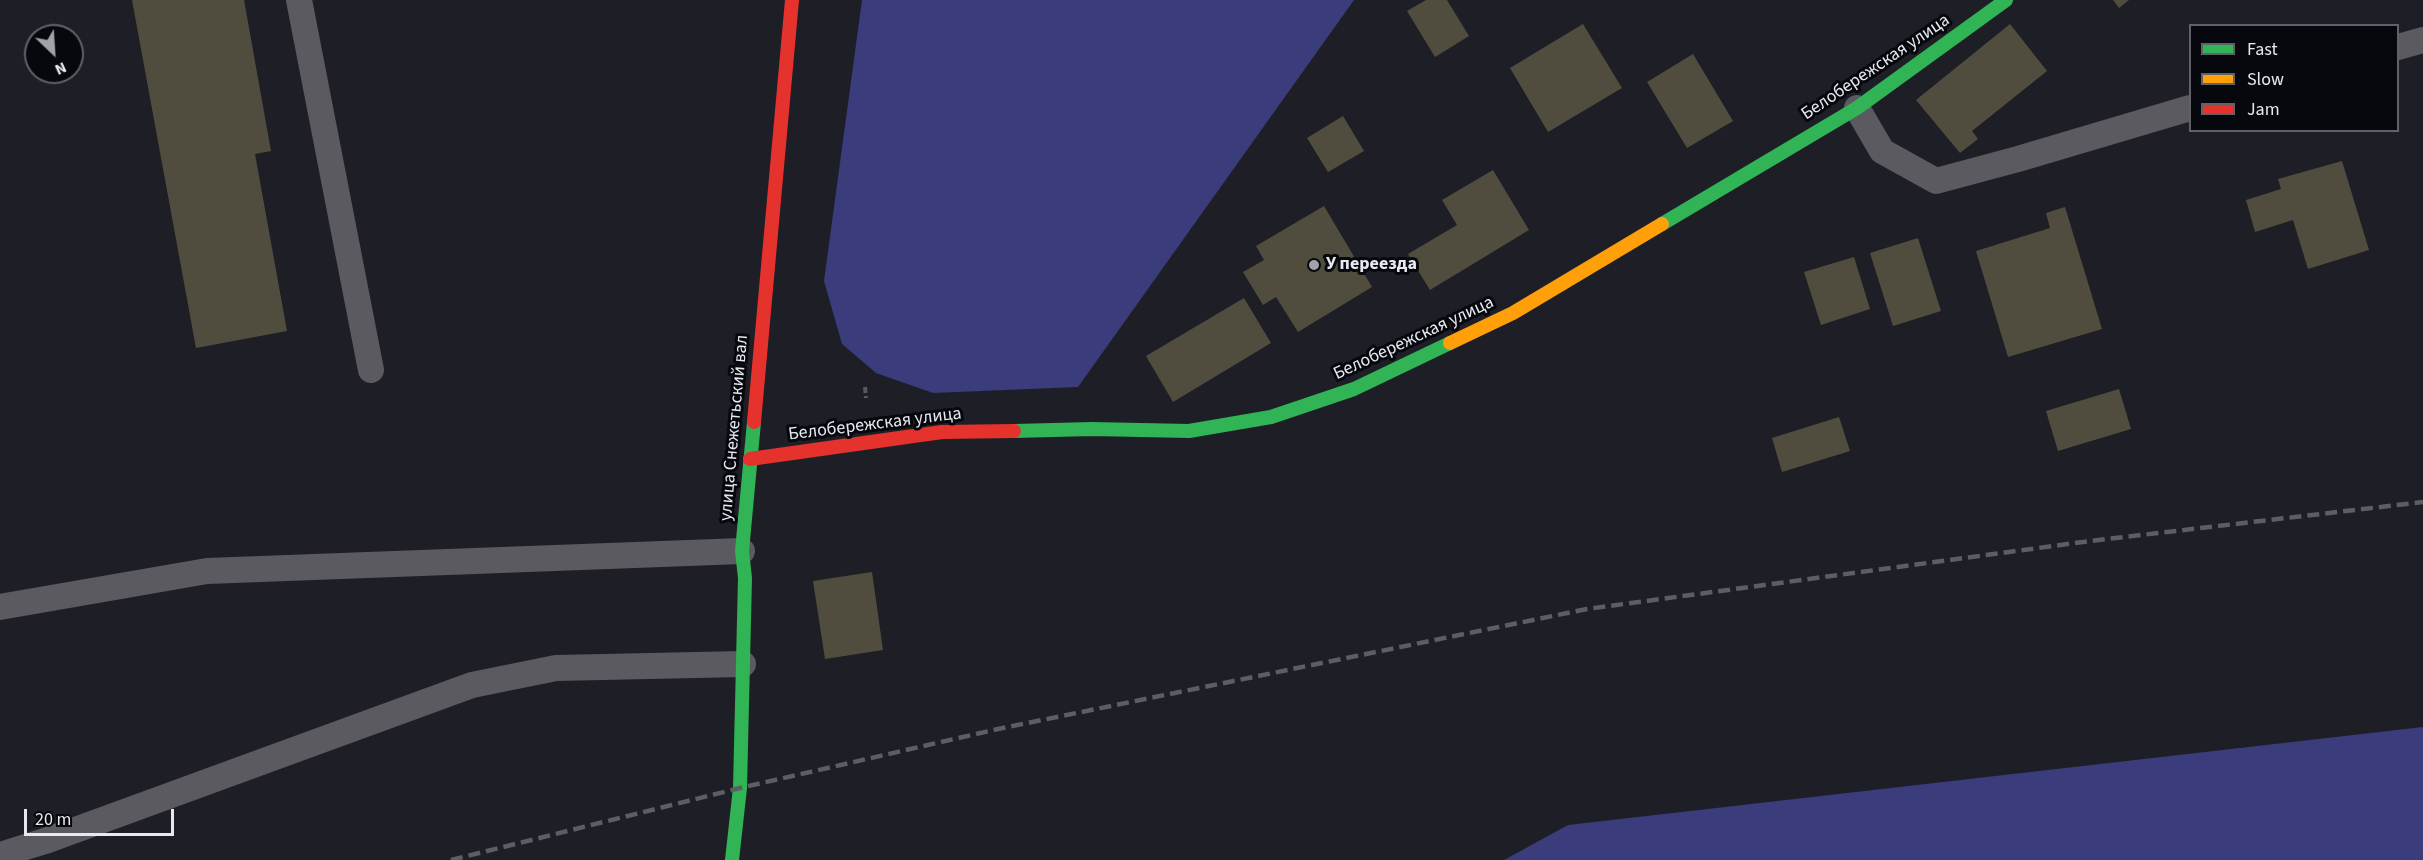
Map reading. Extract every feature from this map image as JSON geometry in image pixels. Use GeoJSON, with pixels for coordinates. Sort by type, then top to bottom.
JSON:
{"type":"FeatureCollection","features":[{"type":"Feature","properties":{"kind":"street","name":"улица Снежетьский вал"},"geometry":{"type":"LineString","coordinates":[[732,860],[740,788],[744,578],[742,550],[792,0]]}},
{"type":"Feature","properties":{"kind":"street","name":"Белобережская улица"},"geometry":{"type":"LineString","coordinates":[[750,459],[942,432],[1092,429],[1189,431],[1270,417],[1354,389],[1513,313],[1857,108],[2006,0]]}},
{"type":"Feature","properties":{"kind":"lane"},"geometry":{"type":"LineString","coordinates":[[299,0],[371,370]]}},
{"type":"Feature","properties":{"kind":"lane"},"geometry":{"type":"LineString","coordinates":[[2399,46],[2423,40]]}},
{"type":"Feature","properties":{"kind":"lane"},"geometry":{"type":"LineString","coordinates":[[1857,108],[1882,152],[1936,181],[2189,108]]}},
{"type":"Feature","properties":{"kind":"lane"},"geometry":{"type":"LineString","coordinates":[[0,607],[207,571],[742,550]]}},
{"type":"Feature","properties":{"kind":"lane"},"geometry":{"type":"LineString","coordinates":[[0,855],[48,840],[472,685],[556,668],[743,664]]}},
{"type":"Feature","properties":{"kind":"shaded area"},"geometry":{"type":"Polygon","coordinates":[[[862,0],[1354,0],[1078,387],[933,393],[876,373],[842,344],[824,281],[862,0]]]}},
{"type":"Feature","properties":{"kind":"shaded area"},"geometry":{"type":"Polygon","coordinates":[[[2423,727],[2423,860],[1504,860],[1568,825],[2423,727]]]}},
{"type":"Feature","properties":{"kind":"building"},"geometry":{"type":"Polygon","coordinates":[[[132,0],[244,0],[271,151],[255,154],[287,331],[196,348],[132,0]]]}},
{"type":"Feature","properties":{"kind":"building"},"geometry":{"type":"Polygon","coordinates":[[[1426,0],[1447,0],[1469,36],[1435,57],[1407,11],[1426,0]]]}},
{"type":"Feature","properties":{"kind":"building"},"geometry":{"type":"Polygon","coordinates":[[[2113,0],[2129,0],[2119,8],[2113,0]]]}},
{"type":"Feature","properties":{"kind":"building"},"geometry":{"type":"Polygon","coordinates":[[[1583,24],[1622,88],[1548,132],[1510,68],[1583,24]]]}},
{"type":"Feature","properties":{"kind":"building"},"geometry":{"type":"Polygon","coordinates":[[[2010,24],[2047,71],[1972,131],[1978,139],[1960,153],[1916,100],[2010,24]]]}},
{"type":"Feature","properties":{"kind":"building"},"geometry":{"type":"Polygon","coordinates":[[[1693,54],[1733,121],[1687,148],[1647,82],[1693,54]]]}},
{"type":"Feature","properties":{"kind":"building"},"geometry":{"type":"Polygon","coordinates":[[[1343,116],[1364,151],[1328,172],[1307,138],[1343,116]]]}},
{"type":"Feature","properties":{"kind":"building"},"geometry":{"type":"Polygon","coordinates":[[[2342,161],[2369,250],[2308,269],[2293,220],[2255,232],[2246,200],[2281,189],[2278,179],[2342,161]]]}},
{"type":"Feature","properties":{"kind":"building"},"geometry":{"type":"Polygon","coordinates":[[[1493,170],[1529,230],[1430,290],[1408,254],[1457,225],[1442,200],[1493,170]]]}},
{"type":"Feature","properties":{"kind":"building"},"geometry":{"type":"Polygon","coordinates":[[[1324,206],[1372,287],[1298,332],[1276,297],[1263,305],[1243,272],[1264,260],[1256,246],[1324,206]]]}},
{"type":"Feature","properties":{"kind":"building"},"geometry":{"type":"Polygon","coordinates":[[[2065,207],[2102,329],[2008,357],[1976,251],[2050,228],[2046,213],[2065,207]]]}},
{"type":"Feature","properties":{"kind":"building"},"geometry":{"type":"Polygon","coordinates":[[[1918,238],[1941,311],[1893,326],[1870,253],[1918,238]]]}},
{"type":"Feature","properties":{"kind":"building"},"geometry":{"type":"Polygon","coordinates":[[[1854,257],[1870,309],[1821,325],[1804,272],[1854,257]]]}},
{"type":"Feature","properties":{"kind":"building"},"geometry":{"type":"Polygon","coordinates":[[[1244,298],[1271,343],[1173,402],[1146,356],[1244,298]]]}},
{"type":"Feature","properties":{"kind":"building"},"geometry":{"type":"Polygon","coordinates":[[[2119,389],[2131,429],[2058,451],[2046,411],[2119,389]]]}},
{"type":"Feature","properties":{"kind":"building"},"geometry":{"type":"Polygon","coordinates":[[[1839,417],[1850,451],[1782,472],[1772,438],[1839,417]]]}},
{"type":"Feature","properties":{"kind":"building"},"geometry":{"type":"Polygon","coordinates":[[[872,572],[883,650],[825,659],[813,581],[872,572]]]}},
{"type":"Feature","properties":{"kind":"railway"},"geometry":{"type":"LineString","coordinates":[[451,860],[740,788],[998,729],[1587,609],[2090,541],[2423,502]]}},
{"type":"Feature","properties":{"kind":"traffic: fast"},"geometry":{"type":"LineString","coordinates":[[1662,224],[1857,108],[2006,0]]}},
{"type":"Feature","properties":{"kind":"traffic: fast"},"geometry":{"type":"LineString","coordinates":[[1014,431],[1092,429],[1189,431],[1271,417],[1354,389],[1450,343]]}},
{"type":"Feature","properties":{"kind":"traffic: fast"},"geometry":{"type":"LineString","coordinates":[[732,860],[740,788],[745,578],[742,551],[754,422]]}},
{"type":"Feature","properties":{"kind":"traffic: slow"},"geometry":{"type":"LineString","coordinates":[[1450,343],[1513,313],[1662,224]]}},
{"type":"Feature","properties":{"kind":"traffic: jam"},"geometry":{"type":"LineString","coordinates":[[754,422],[792,0]]}},
{"type":"Feature","properties":{"kind":"traffic: jam"},"geometry":{"type":"LineString","coordinates":[[750,459],[942,432],[1014,431]]}},
{"type":"Feature","properties":{"kind":"place","name":"У переезда"},"geometry":{"type":"Point","coordinates":[1314,265]}}]}
